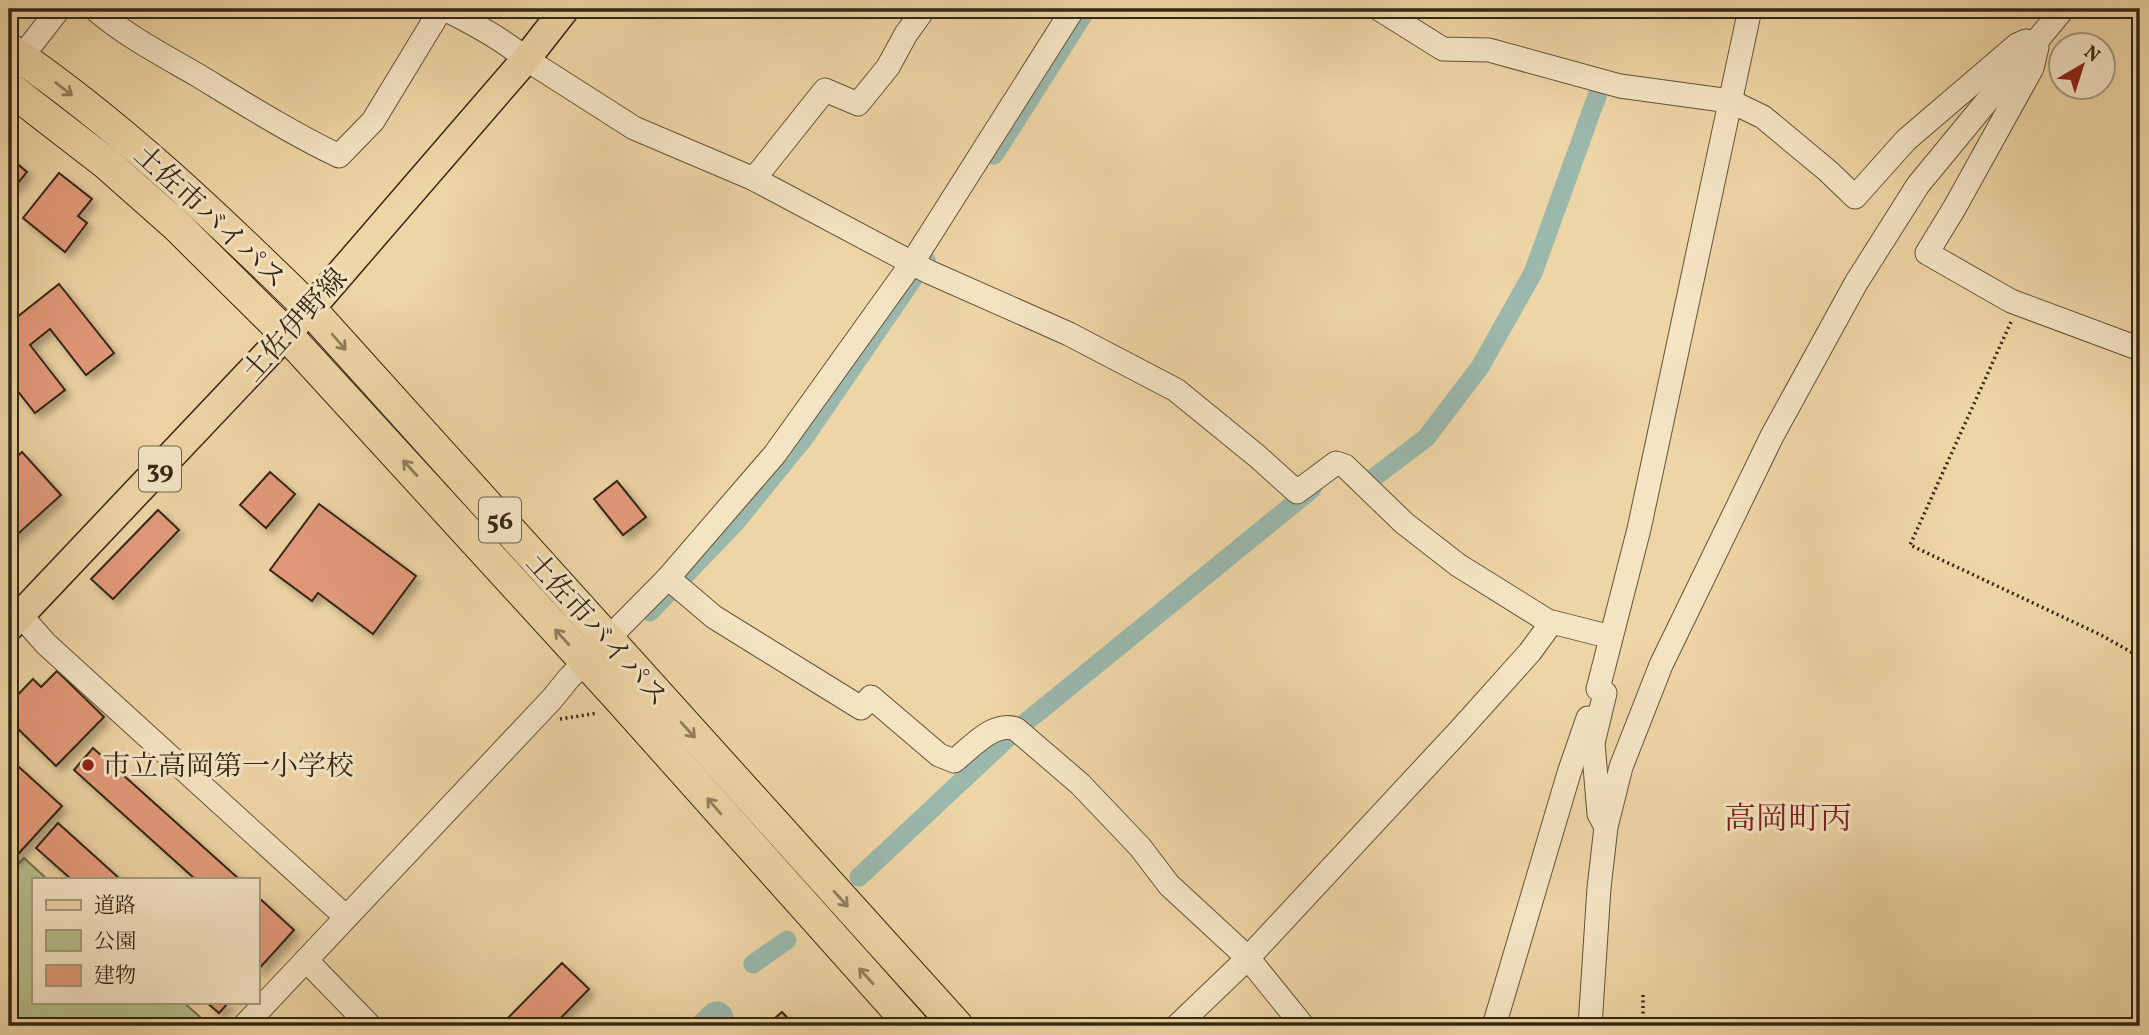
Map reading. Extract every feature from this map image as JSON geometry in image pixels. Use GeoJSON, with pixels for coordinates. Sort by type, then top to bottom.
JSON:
{"type":"FeatureCollection","features":[{"type":"Feature","properties":{"kind":"highway","name":"土佐市バイパス"},"geometry":{"type":"LineString","coordinates":[[13,60],[128,138],[310,309],[912,1026]]}},
{"type":"Feature","properties":{"kind":"highway","name":"土佐市バイパス"},"geometry":{"type":"LineString","coordinates":[[9,88],[116,172],[186,234],[596,651],[957,1026]]}},
{"type":"Feature","properties":{"kind":"main road","name":"土佐伊野線"},"geometry":{"type":"LineString","coordinates":[[13,615],[310,309],[526,59],[565,9]]}},
{"type":"Feature","properties":{"kind":"street"},"geometry":{"type":"LineString","coordinates":[[13,60],[59,9]]}},
{"type":"Feature","properties":{"kind":"street"},"geometry":{"type":"LineString","coordinates":[[94,9],[112,24],[224,92],[304,139],[340,156],[373,121],[443,9],[477,25],[634,128],[754,179],[918,266],[1069,334],[1175,390],[1297,492],[1336,463],[1345,466],[1404,523],[1458,565],[1551,623],[1611,637]]}},
{"type":"Feature","properties":{"kind":"street"},"geometry":{"type":"LineString","coordinates":[[754,179],[825,90],[858,104],[888,67],[906,34],[924,9]]}},
{"type":"Feature","properties":{"kind":"street"},"geometry":{"type":"LineString","coordinates":[[244,1026],[596,651],[675,584],[918,266],[1073,9]]}},
{"type":"Feature","properties":{"kind":"street"},"geometry":{"type":"LineString","coordinates":[[1379,9],[1443,49],[1489,50],[1620,86],[1730,101],[1763,117],[1855,197],[1906,141],[2017,45],[2039,37]]}},
{"type":"Feature","properties":{"kind":"street"},"geometry":{"type":"LineString","coordinates":[[1494,1026],[1569,773],[1598,689],[1642,516],[1750,9]]}},
{"type":"Feature","properties":{"kind":"street"},"geometry":{"type":"LineString","coordinates":[[1590,1026],[1606,827],[1621,767],[1661,665],[1772,436],[1856,283],[1918,184],[2063,9]]}},
{"type":"Feature","properties":{"kind":"street"},"geometry":{"type":"LineString","coordinates":[[2039,37],[2032,68],[1927,253],[2019,304],[2140,349]]}},
{"type":"Feature","properties":{"kind":"street"},"geometry":{"type":"LineString","coordinates":[[675,584],[714,617],[861,708],[871,697],[939,755],[954,761],[992,731],[1003,727],[1016,729],[1080,784],[1140,847],[1169,885],[1248,958],[1303,1026]]}},
{"type":"Feature","properties":{"kind":"street"},"geometry":{"type":"LineString","coordinates":[[13,615],[346,917]]}},
{"type":"Feature","properties":{"kind":"street"},"geometry":{"type":"LineString","coordinates":[[1177,1026],[1248,958],[1460,730],[1530,652],[1551,623]]}},
{"type":"Feature","properties":{"kind":"street"},"geometry":{"type":"LineString","coordinates":[[1598,689],[1605,693],[1593,743],[1599,814],[1606,827]]}},
{"type":"Feature","properties":{"kind":"street"},"geometry":{"type":"LineString","coordinates":[[306,960],[370,1026]]}},
{"type":"Feature","properties":{"kind":"path"},"geometry":{"type":"LineString","coordinates":[[2019,304],[1909,545],[2101,635],[2140,657]]}},
{"type":"Feature","properties":{"kind":"path"},"geometry":{"type":"LineString","coordinates":[[1643,995],[1643,1026]]}},
{"type":"Feature","properties":{"kind":"green space"},"geometry":{"type":"Polygon","coordinates":[[[24,858],[46,878],[32,878],[32,1004],[185,1004],[207,1023],[204,1026],[9,1026],[9,874],[24,858]]]}},
{"type":"Feature","properties":{"kind":"building"},"geometry":{"type":"Polygon","coordinates":[[[9,157],[27,172],[13,189],[9,185],[9,157]]]}},
{"type":"Feature","properties":{"kind":"building"},"geometry":{"type":"Polygon","coordinates":[[[59,173],[92,199],[78,216],[87,223],[65,252],[23,218],[59,173]]]}},
{"type":"Feature","properties":{"kind":"building"},"geometry":{"type":"Polygon","coordinates":[[[59,284],[114,353],[86,375],[50,329],[30,345],[65,390],[35,413],[9,380],[9,317],[12,321],[59,284]]]}},
{"type":"Feature","properties":{"kind":"building"},"geometry":{"type":"Polygon","coordinates":[[[22,452],[61,495],[9,542],[9,464],[22,452]]]}},
{"type":"Feature","properties":{"kind":"building"},"geometry":{"type":"Polygon","coordinates":[[[270,472],[295,494],[266,528],[240,505],[270,472]]]}},
{"type":"Feature","properties":{"kind":"building"},"geometry":{"type":"Polygon","coordinates":[[[617,481],[646,517],[623,535],[594,499],[617,481]]]}},
{"type":"Feature","properties":{"kind":"building"},"geometry":{"type":"Polygon","coordinates":[[[319,504],[416,576],[373,634],[318,593],[312,601],[270,570],[319,504]]]}},
{"type":"Feature","properties":{"kind":"building"},"geometry":{"type":"Polygon","coordinates":[[[158,510],[179,530],[113,599],[91,579],[158,510]]]}},
{"type":"Feature","properties":{"kind":"building"},"geometry":{"type":"Polygon","coordinates":[[[57,671],[104,717],[56,766],[9,720],[9,704],[33,679],[41,687],[57,671]]]}},
{"type":"Feature","properties":{"kind":"building"},"geometry":{"type":"Polygon","coordinates":[[[93,748],[238,878],[194,878],[74,770],[93,748]]]}},
{"type":"Feature","properties":{"kind":"building"},"geometry":{"type":"Polygon","coordinates":[[[9,758],[62,806],[10,863],[9,862],[9,758]]]}},
{"type":"Feature","properties":{"kind":"building"},"geometry":{"type":"Polygon","coordinates":[[[58,823],[119,878],[70,878],[36,848],[58,823]]]}},
{"type":"Feature","properties":{"kind":"building"},"geometry":{"type":"Polygon","coordinates":[[[259,898],[294,930],[259,969],[259,898]]]}},
{"type":"Feature","properties":{"kind":"building"},"geometry":{"type":"Polygon","coordinates":[[[562,963],[589,989],[553,1026],[500,1026],[562,963]]]}},
{"type":"Feature","properties":{"kind":"building"},"geometry":{"type":"Polygon","coordinates":[[[208,1004],[227,1004],[219,1013],[208,1004]]]}},
{"type":"Feature","properties":{"kind":"building"},"geometry":{"type":"Polygon","coordinates":[[[782,1012],[795,1026],[766,1026],[782,1012]]]}},
{"type":"Feature","properties":{"kind":"building"},"geometry":{"type":"Polygon","coordinates":[[[610,1019],[617,1026],[603,1026],[610,1019]]]}},
{"type":"Feature","properties":{"kind":"waterway"},"geometry":{"type":"LineString","coordinates":[[994,155],[1087,9]]}},
{"type":"Feature","properties":{"kind":"waterway"},"geometry":{"type":"LineString","coordinates":[[1368,482],[1426,438],[1480,367],[1533,273],[1597,96]]}},
{"type":"Feature","properties":{"kind":"waterway"},"geometry":{"type":"LineString","coordinates":[[650,612],[736,522],[805,437],[926,260]]}},
{"type":"Feature","properties":{"kind":"waterway"},"geometry":{"type":"LineString","coordinates":[[1020,727],[1312,489]]}},
{"type":"Feature","properties":{"kind":"waterway"},"geometry":{"type":"LineString","coordinates":[[859,877],[1013,733]]}},
{"type":"Feature","properties":{"kind":"waterway"},"geometry":{"type":"LineString","coordinates":[[753,964],[787,940]]}},
{"type":"Feature","properties":{"kind":"waterway"},"geometry":{"type":"LineString","coordinates":[[708,1026],[717,1018]]}},
{"type":"Feature","properties":{"kind":"place","name":"市立高岡第一小学校"},"geometry":{"type":"Point","coordinates":[88,765]}},
{"type":"Feature","properties":{"kind":"district","name":"高岡町丙"},"geometry":{"type":"Point","coordinates":[1788,818]}}]}
